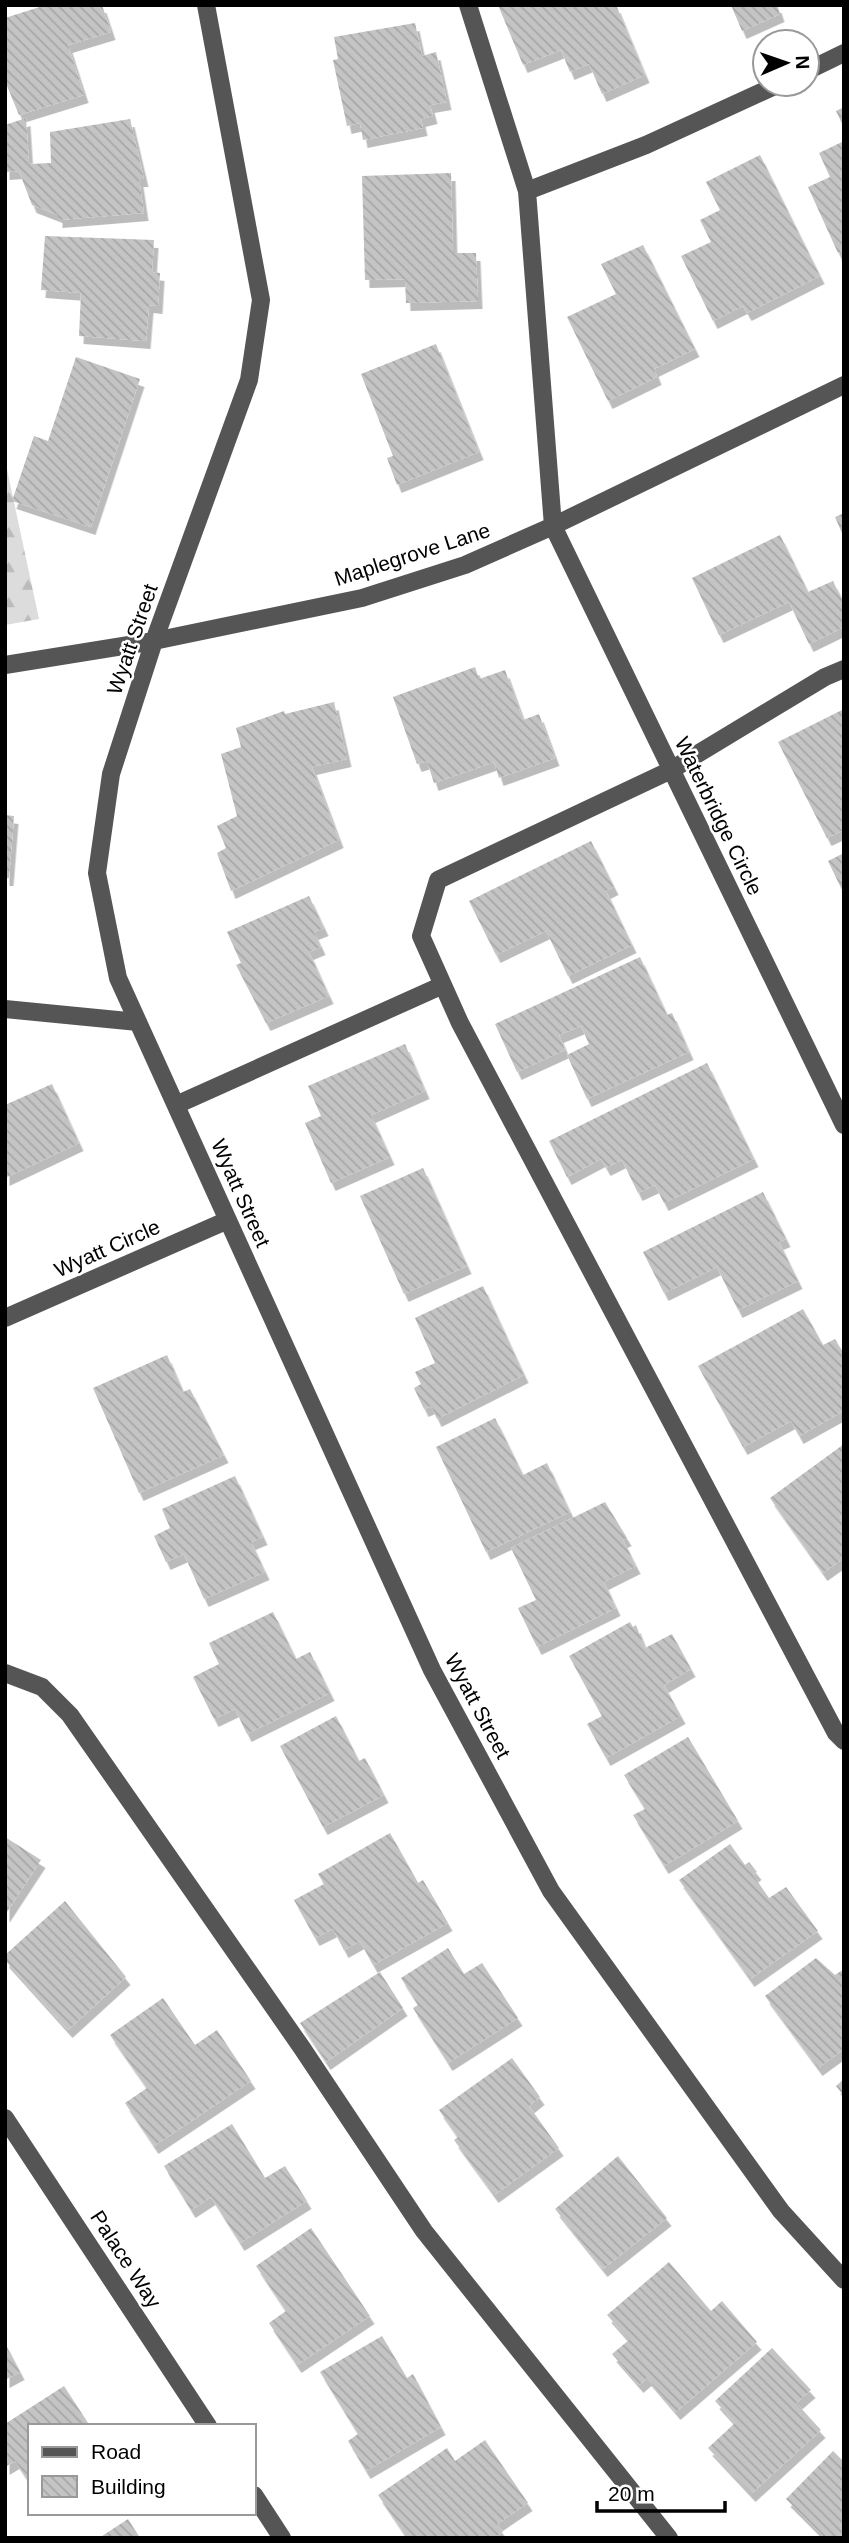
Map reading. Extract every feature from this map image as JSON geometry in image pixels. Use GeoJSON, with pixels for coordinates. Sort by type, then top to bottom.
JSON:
{"type":"FeatureCollection","features":[{"type":"Feature","properties":{"kind":"street","name":"Wyatt Street"},"geometry":{"type":"LineString","coordinates":[[206,5],[261,300],[249,380],[154,640],[111,774],[97,873],[118,978],[432,1670],[551,1891],[781,2211],[844,2280]]}},
{"type":"Feature","properties":{"kind":"street"},"geometry":{"type":"LineString","coordinates":[[468,5],[527,191],[553,526]]}},
{"type":"Feature","properties":{"kind":"street"},"geometry":{"type":"LineString","coordinates":[[821,64],[844,53]]}},
{"type":"Feature","properties":{"kind":"street"},"geometry":{"type":"LineString","coordinates":[[527,191],[634,150],[751,97]]}},
{"type":"Feature","properties":{"kind":"street","name":"Maplegrove Lane"},"geometry":{"type":"LineString","coordinates":[[5,665],[154,640],[362,598],[465,565],[553,526],[844,385]]}},
{"type":"Feature","properties":{"kind":"street","name":"Waterbridge Circle"},"geometry":{"type":"LineString","coordinates":[[553,526],[844,1125]]}},
{"type":"Feature","properties":{"kind":"street"},"geometry":{"type":"LineString","coordinates":[[844,669],[825,677],[671,770],[439,880],[421,936],[460,1023],[830,1721],[844,1741]]}},
{"type":"Feature","properties":{"kind":"street"},"geometry":{"type":"LineString","coordinates":[[176,1105],[443,985]]}},
{"type":"Feature","properties":{"kind":"street"},"geometry":{"type":"LineString","coordinates":[[5,1009],[138,1023]]}},
{"type":"Feature","properties":{"kind":"street","name":"Wyatt Circle"},"geometry":{"type":"LineString","coordinates":[[5,1318],[228,1220]]}},
{"type":"Feature","properties":{"kind":"street"},"geometry":{"type":"LineString","coordinates":[[5,1673],[42,1687],[70,1716],[302,2048],[424,2231],[669,2538]]}},
{"type":"Feature","properties":{"kind":"street","name":"Palace Way"},"geometry":{"type":"LineString","coordinates":[[5,2118],[207,2424]]}},
{"type":"Feature","properties":{"kind":"street"},"geometry":{"type":"LineString","coordinates":[[256,2498],[282,2538]]}},
{"type":"Feature","properties":{"kind":"green space"},"geometry":{"type":"Polygon","coordinates":[[[5,460],[39,619],[5,625],[5,460]]]}},
{"type":"Feature","properties":{"kind":"building"},"geometry":{"type":"Polygon","coordinates":[[[46,5],[102,5],[111,32],[68,45],[84,95],[19,115],[5,81],[5,18],[46,5]]]}},
{"type":"Feature","properties":{"kind":"building"},"geometry":{"type":"Polygon","coordinates":[[[498,5],[616,5],[645,75],[602,94],[589,64],[570,72],[561,50],[523,65],[498,5]]]}},
{"type":"Feature","properties":{"kind":"building"},"geometry":{"type":"Polygon","coordinates":[[[731,5],[777,5],[780,14],[742,31],[731,5]]]}},
{"type":"Feature","properties":{"kind":"building"},"geometry":{"type":"Polygon","coordinates":[[[415,23],[422,56],[436,52],[447,102],[430,105],[433,116],[421,119],[423,128],[363,140],[360,123],[347,126],[333,60],[338,59],[334,37],[415,23]]]}},
{"type":"Feature","properties":{"kind":"building"},"geometry":{"type":"Polygon","coordinates":[[[844,107],[844,128],[836,111],[844,107]]]}},
{"type":"Feature","properties":{"kind":"building"},"geometry":{"type":"Polygon","coordinates":[[[26,118],[29,164],[51,163],[50,132],[130,119],[144,179],[139,179],[144,213],[58,220],[58,215],[32,205],[19,171],[5,172],[5,125],[26,118]]]}},
{"type":"Feature","properties":{"kind":"building"},"geometry":{"type":"Polygon","coordinates":[[[844,141],[844,250],[838,253],[808,187],[830,177],[819,153],[844,141]]]}},
{"type":"Feature","properties":{"kind":"building"},"geometry":{"type":"Polygon","coordinates":[[[760,155],[820,276],[747,313],[743,306],[713,321],[681,256],[711,242],[700,220],[720,210],[706,182],[760,155]]]}},
{"type":"Feature","properties":{"kind":"building"},"geometry":{"type":"Polygon","coordinates":[[[451,173],[453,253],[476,253],[478,301],[406,303],[405,279],[365,280],[362,176],[451,173]]]}},
{"type":"Feature","properties":{"kind":"building"},"geometry":{"type":"Polygon","coordinates":[[[45,236],[154,240],[152,272],[160,273],[158,306],[149,305],[146,341],[79,336],[81,293],[41,290],[45,236]]]}},
{"type":"Feature","properties":{"kind":"building"},"geometry":{"type":"Polygon","coordinates":[[[643,245],[695,349],[654,369],[657,377],[608,401],[567,317],[616,294],[601,264],[643,245]]]}},
{"type":"Feature","properties":{"kind":"building"},"geometry":{"type":"Polygon","coordinates":[[[436,344],[479,452],[397,485],[387,458],[393,456],[361,374],[436,344]]]}},
{"type":"Feature","properties":{"kind":"building"},"geometry":{"type":"Polygon","coordinates":[[[76,357],[140,379],[91,527],[12,501],[34,436],[48,441],[76,357]]]}},
{"type":"Feature","properties":{"kind":"building"},"geometry":{"type":"Polygon","coordinates":[[[844,513],[844,538],[835,517],[844,513]]]}},
{"type":"Feature","properties":{"kind":"building"},"geometry":{"type":"Polygon","coordinates":[[[780,535],[808,592],[833,581],[844,604],[844,627],[809,644],[789,602],[719,635],[692,578],[780,535]]]}},
{"type":"Feature","properties":{"kind":"building"},"geometry":{"type":"Polygon","coordinates":[[[475,667],[479,679],[505,670],[523,720],[539,714],[555,758],[499,778],[494,762],[434,783],[427,761],[417,764],[393,697],[475,667]]]}},
{"type":"Feature","properties":{"kind":"building"},"geometry":{"type":"Polygon","coordinates":[[[334,702],[347,759],[312,767],[339,840],[231,891],[217,853],[226,848],[217,826],[237,816],[221,754],[241,747],[236,728],[284,711],[285,714],[334,702]]]}},
{"type":"Feature","properties":{"kind":"building"},"geometry":{"type":"Polygon","coordinates":[[[844,709],[844,830],[827,838],[778,742],[844,709]]]}},
{"type":"Feature","properties":{"kind":"building"},"geometry":{"type":"Polygon","coordinates":[[[5,815],[14,816],[9,878],[5,878],[5,815]]]}},
{"type":"Feature","properties":{"kind":"building"},"geometry":{"type":"Polygon","coordinates":[[[591,841],[614,887],[606,891],[632,945],[568,976],[546,931],[496,955],[469,901],[591,841]]]}},
{"type":"Feature","properties":{"kind":"building"},"geometry":{"type":"Polygon","coordinates":[[[844,853],[844,894],[828,861],[844,853]]]}},
{"type":"Feature","properties":{"kind":"building"},"geometry":{"type":"Polygon","coordinates":[[[309,896],[324,928],[314,932],[321,947],[309,952],[329,996],[266,1023],[236,965],[241,963],[227,932],[309,896]]]}},
{"type":"Feature","properties":{"kind":"building"},"geometry":{"type":"Polygon","coordinates":[[[640,957],[667,1015],[672,1013],[689,1052],[587,1099],[567,1055],[589,1044],[581,1026],[559,1035],[565,1050],[517,1072],[495,1024],[640,957]]]}},
{"type":"Feature","properties":{"kind":"building"},"geometry":{"type":"Polygon","coordinates":[[[405,1044],[425,1091],[371,1115],[390,1157],[331,1183],[305,1123],[321,1116],[308,1086],[405,1044]]]}},
{"type":"Feature","properties":{"kind":"building"},"geometry":{"type":"Polygon","coordinates":[[[707,1063],[754,1159],[664,1203],[655,1185],[638,1193],[622,1160],[606,1168],[601,1159],[567,1177],[549,1141],[707,1063]]]}},
{"type":"Feature","properties":{"kind":"building"},"geometry":{"type":"Polygon","coordinates":[[[52,1084],[79,1143],[5,1178],[5,1105],[52,1084]]]}},
{"type":"Feature","properties":{"kind":"building"},"geometry":{"type":"Polygon","coordinates":[[[423,1168],[467,1266],[404,1294],[360,1196],[423,1168]]]}},
{"type":"Feature","properties":{"kind":"building"},"geometry":{"type":"Polygon","coordinates":[[[763,1192],[786,1239],[779,1242],[798,1281],[738,1310],[717,1267],[664,1293],[643,1252],[763,1192]]]}},
{"type":"Feature","properties":{"kind":"building"},"geometry":{"type":"Polygon","coordinates":[[[483,1286],[524,1375],[437,1419],[431,1406],[424,1409],[414,1388],[421,1384],[415,1372],[435,1363],[415,1318],[483,1286]]]}},
{"type":"Feature","properties":{"kind":"building"},"geometry":{"type":"Polygon","coordinates":[[[803,1309],[823,1345],[835,1339],[844,1354],[844,1411],[799,1436],[791,1421],[743,1447],[698,1366],[803,1309]]]}},
{"type":"Feature","properties":{"kind":"building"},"geometry":{"type":"Polygon","coordinates":[[[167,1355],[183,1392],[190,1389],[224,1455],[139,1493],[93,1388],[167,1355]]]}},
{"type":"Feature","properties":{"kind":"building"},"geometry":{"type":"Polygon","coordinates":[[[495,1418],[523,1475],[547,1463],[570,1512],[486,1552],[436,1447],[495,1418]]]}},
{"type":"Feature","properties":{"kind":"building"},"geometry":{"type":"Polygon","coordinates":[[[844,1444],[844,1558],[823,1573],[770,1498],[844,1444]]]}},
{"type":"Feature","properties":{"kind":"building"},"geometry":{"type":"Polygon","coordinates":[[[235,1476],[263,1537],[251,1542],[265,1572],[204,1599],[184,1554],[166,1562],[154,1536],[170,1528],[162,1509],[235,1476]]]}},
{"type":"Feature","properties":{"kind":"building"},"geometry":{"type":"Polygon","coordinates":[[[605,1502],[627,1538],[623,1540],[636,1566],[604,1582],[616,1608],[537,1647],[518,1608],[536,1600],[511,1548],[605,1502]]]}},
{"type":"Feature","properties":{"kind":"building"},"geometry":{"type":"Polygon","coordinates":[[[273,1612],[296,1659],[310,1652],[330,1693],[247,1734],[235,1709],[214,1719],[193,1677],[219,1664],[209,1643],[273,1612]]]}},
{"type":"Feature","properties":{"kind":"building"},"geometry":{"type":"Polygon","coordinates":[[[630,1622],[633,1627],[636,1625],[645,1648],[672,1634],[691,1669],[664,1685],[681,1716],[606,1758],[587,1724],[602,1716],[569,1656],[630,1622]]]}},
{"type":"Feature","properties":{"kind":"building"},"geometry":{"type":"Polygon","coordinates":[[[336,1716],[359,1761],[365,1758],[384,1795],[323,1827],[280,1746],[336,1716]]]}},
{"type":"Feature","properties":{"kind":"building"},"geometry":{"type":"Polygon","coordinates":[[[688,1737],[738,1821],[664,1866],[633,1815],[645,1809],[624,1775],[688,1737]]]}},
{"type":"Feature","properties":{"kind":"building"},"geometry":{"type":"Polygon","coordinates":[[[390,1833],[418,1883],[423,1880],[448,1923],[373,1965],[360,1941],[344,1950],[333,1929],[315,1938],[294,1900],[324,1884],[318,1874],[390,1833]]]}},
{"type":"Feature","properties":{"kind":"building"},"geometry":{"type":"Polygon","coordinates":[[[5,1837],[41,1860],[5,1915],[5,1837]]]}},
{"type":"Feature","properties":{"kind":"building"},"geometry":{"type":"Polygon","coordinates":[[[730,1844],[745,1865],[749,1862],[757,1872],[753,1875],[769,1898],[786,1887],[818,1931],[750,1979],[679,1880],[730,1844]]]}},
{"type":"Feature","properties":{"kind":"building"},"geometry":{"type":"Polygon","coordinates":[[[65,1901],[126,1977],[68,2030],[5,1960],[5,1955],[65,1901]]]}},
{"type":"Feature","properties":{"kind":"building"},"geometry":{"type":"Polygon","coordinates":[[[448,1948],[464,1974],[482,1963],[518,2018],[448,2063],[413,2008],[418,2005],[401,1978],[448,1948]]]}},
{"type":"Feature","properties":{"kind":"building"},"geometry":{"type":"Polygon","coordinates":[[[816,1958],[835,1975],[844,1969],[844,2049],[818,2068],[765,1996],[816,1958]]]}},
{"type":"Feature","properties":{"kind":"building"},"geometry":{"type":"Polygon","coordinates":[[[380,1972],[403,2008],[326,2062],[300,2023],[380,1972]]]}},
{"type":"Feature","properties":{"kind":"building"},"geometry":{"type":"Polygon","coordinates":[[[163,1998],[195,2045],[217,2030],[251,2081],[154,2146],[125,2103],[147,2088],[110,2035],[163,1998]]]}},
{"type":"Feature","properties":{"kind":"building"},"geometry":{"type":"Polygon","coordinates":[[[512,2058],[540,2097],[529,2106],[559,2148],[494,2195],[454,2140],[458,2137],[439,2110],[512,2058]]]}},
{"type":"Feature","properties":{"kind":"building"},"geometry":{"type":"Polygon","coordinates":[[[844,2079],[844,2096],[836,2086],[844,2079]]]}},
{"type":"Feature","properties":{"kind":"building"},"geometry":{"type":"Polygon","coordinates":[[[232,2124],[265,2178],[285,2166],[307,2201],[240,2243],[211,2197],[191,2210],[164,2166],[232,2124]]]}},
{"type":"Feature","properties":{"kind":"building"},"geometry":{"type":"Polygon","coordinates":[[[618,2156],[667,2218],[603,2269],[555,2209],[618,2156]]]}},
{"type":"Feature","properties":{"kind":"building"},"geometry":{"type":"Polygon","coordinates":[[[311,2228],[370,2316],[297,2365],[269,2323],[286,2311],[256,2266],[311,2228]]]}},
{"type":"Feature","properties":{"kind":"building"},"geometry":{"type":"Polygon","coordinates":[[[669,2262],[711,2311],[722,2301],[757,2342],[676,2412],[647,2378],[639,2385],[612,2354],[629,2340],[607,2315],[669,2262]]]}},
{"type":"Feature","properties":{"kind":"building"},"geometry":{"type":"Polygon","coordinates":[[[382,2336],[407,2378],[413,2374],[441,2427],[366,2471],[348,2441],[358,2434],[320,2372],[382,2336]]]}},
{"type":"Feature","properties":{"kind":"building"},"geometry":{"type":"Polygon","coordinates":[[[5,2343],[20,2372],[5,2380],[5,2343]]]}},
{"type":"Feature","properties":{"kind":"building"},"geometry":{"type":"Polygon","coordinates":[[[772,2348],[811,2390],[796,2403],[821,2430],[751,2494],[708,2448],[735,2423],[715,2401],[772,2348]]]}},
{"type":"Feature","properties":{"kind":"building"},"geometry":{"type":"Polygon","coordinates":[[[64,2386],[89,2424],[28,2424],[28,2481],[15,2461],[5,2467],[5,2424],[64,2386]]]}},
{"type":"Feature","properties":{"kind":"building"},"geometry":{"type":"Polygon","coordinates":[[[485,2440],[528,2503],[497,2524],[503,2532],[494,2538],[407,2538],[378,2495],[447,2448],[455,2461],[485,2440]]]}},
{"type":"Feature","properties":{"kind":"building"},"geometry":{"type":"Polygon","coordinates":[[[833,2451],[844,2462],[844,2538],[825,2538],[786,2499],[833,2451]]]}},
{"type":"Feature","properties":{"kind":"building"},"geometry":{"type":"Polygon","coordinates":[[[128,2519],[140,2538],[99,2538],[128,2519]]]}}]}
